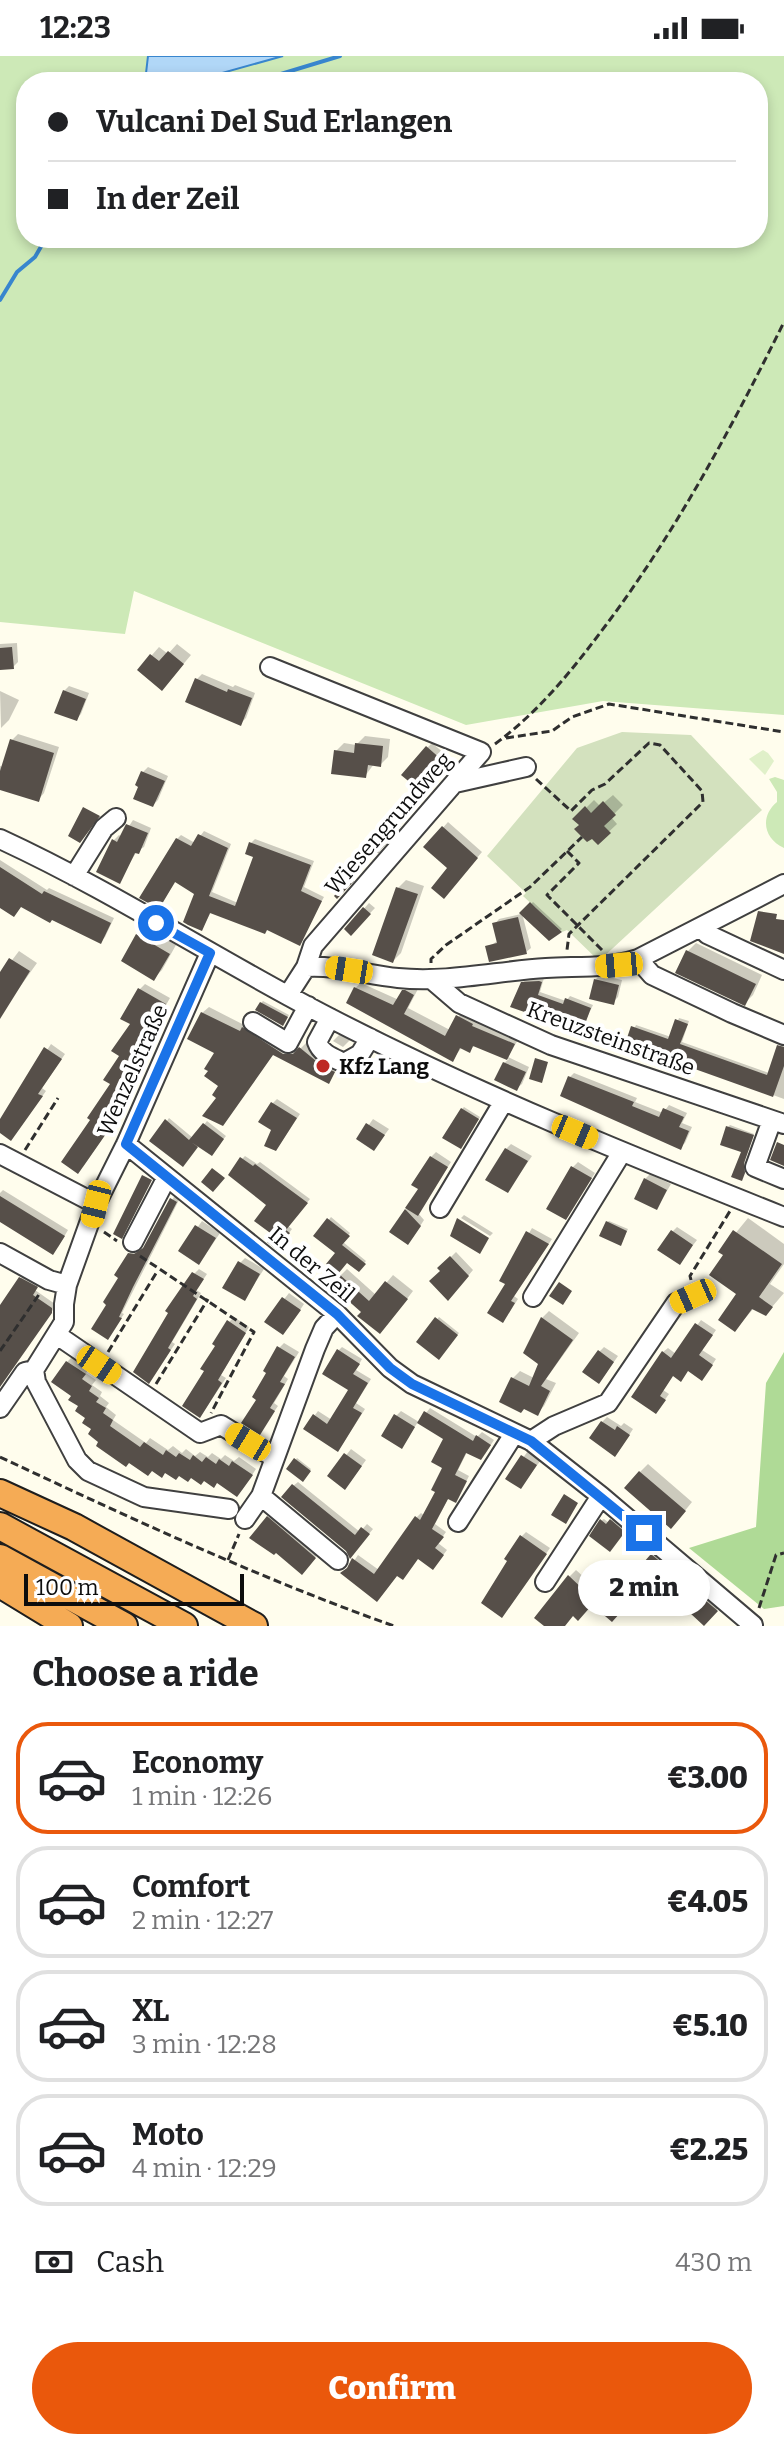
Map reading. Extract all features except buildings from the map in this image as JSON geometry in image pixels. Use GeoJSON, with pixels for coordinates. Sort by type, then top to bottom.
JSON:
{"type":"FeatureCollection","features":[{"type":"Feature","properties":{"kind":"highway"},"geometry":{"type":"LineString","coordinates":[[0,1493],[74,1527],[254,1626]]}},
{"type":"Feature","properties":{"kind":"highway"},"geometry":{"type":"LineString","coordinates":[[0,1526],[184,1626]]}},
{"type":"Feature","properties":{"kind":"highway"},"geometry":{"type":"LineString","coordinates":[[0,1558],[124,1626]]}},
{"type":"Feature","properties":{"kind":"highway"},"geometry":{"type":"LineString","coordinates":[[0,1584],[69,1626]]}},
{"type":"Feature","properties":{"kind":"street","name":"Wiesengrundweg"},"geometry":{"type":"LineString","coordinates":[[270,667],[481,752],[313,946],[306,967],[288,995]]}},
{"type":"Feature","properties":{"kind":"street"},"geometry":{"type":"LineString","coordinates":[[455,783],[526,767]]}},
{"type":"Feature","properties":{"kind":"street"},"geometry":{"type":"LineString","coordinates":[[74,876],[104,828],[116,818]]}},
{"type":"Feature","properties":{"kind":"street"},"geometry":{"type":"LineString","coordinates":[[0,839],[74,876],[370,1038],[504,1101],[784,1217]]}},
{"type":"Feature","properties":{"kind":"street"},"geometry":{"type":"LineString","coordinates":[[306,967],[324,966],[398,978],[431,979],[619,965],[638,959],[784,884]]}},
{"type":"Feature","properties":{"kind":"street"},"geometry":{"type":"LineString","coordinates":[[701,927],[707,934],[784,970]]}},
{"type":"Feature","properties":{"kind":"street","name":"Wenzelstraße"},"geometry":{"type":"LineString","coordinates":[[57,1335],[64,1322],[67,1285],[96,1204],[126,1144],[210,953]]}},
{"type":"Feature","properties":{"kind":"street"},"geometry":{"type":"LineString","coordinates":[[638,959],[652,975],[784,1035]]}},
{"type":"Feature","properties":{"kind":"street","name":"Kreuzsteinstraße"},"geometry":{"type":"LineString","coordinates":[[431,979],[459,1003],[551,1045],[778,1122]]}},
{"type":"Feature","properties":{"kind":"street"},"geometry":{"type":"LineString","coordinates":[[253,1022],[288,1043],[308,1006]]}},
{"type":"Feature","properties":{"kind":"street"},"geometry":{"type":"LineString","coordinates":[[330,1018],[317,1042],[319,1048],[344,1063],[360,1054],[370,1038]]}},
{"type":"Feature","properties":{"kind":"street"},"geometry":{"type":"LineString","coordinates":[[440,1208],[498,1116],[504,1101]]}},
{"type":"Feature","properties":{"kind":"street"},"geometry":{"type":"LineString","coordinates":[[778,1122],[755,1167],[784,1179]]}},
{"type":"Feature","properties":{"kind":"street","name":"In der Zeil"},"geometry":{"type":"LineString","coordinates":[[126,1144],[337,1314],[390,1368],[412,1384],[522,1438],[601,1496],[753,1625]]}},
{"type":"Feature","properties":{"kind":"street"},"geometry":{"type":"LineString","coordinates":[[533,1297],[622,1152]]}},
{"type":"Feature","properties":{"kind":"street"},"geometry":{"type":"LineString","coordinates":[[0,1154],[96,1204]]}},
{"type":"Feature","properties":{"kind":"street"},"geometry":{"type":"LineString","coordinates":[[130,1246],[167,1177]]}},
{"type":"Feature","properties":{"kind":"street"},"geometry":{"type":"LineString","coordinates":[[0,1253],[49,1280],[67,1285]]}},
{"type":"Feature","properties":{"kind":"street"},"geometry":{"type":"LineString","coordinates":[[458,1522],[522,1438],[608,1403],[676,1303],[693,1296]]}},
{"type":"Feature","properties":{"kind":"street"},"geometry":{"type":"LineString","coordinates":[[275,1458],[221,1425],[200,1433],[57,1335],[34,1370],[36,1382],[77,1460],[88,1471],[144,1497],[237,1514],[261,1496],[275,1458],[315,1349],[324,1328],[337,1314]]}},
{"type":"Feature","properties":{"kind":"street"},"geometry":{"type":"LineString","coordinates":[[0,1408],[25,1372],[34,1370]]}},
{"type":"Feature","properties":{"kind":"street"},"geometry":{"type":"LineString","coordinates":[[261,1496],[338,1560]]}},
{"type":"Feature","properties":{"kind":"street"},"geometry":{"type":"LineString","coordinates":[[545,1582],[601,1496]]}},
{"type":"Feature","properties":{"kind":"path"},"geometry":{"type":"LineString","coordinates":[[481,752],[546,700],[580,660],[646,569],[716,454],[784,322]]}},
{"type":"Feature","properties":{"kind":"path"},"geometry":{"type":"LineString","coordinates":[[502,738],[552,731],[572,717],[609,704],[784,732]]}},
{"type":"Feature","properties":{"kind":"path"},"geometry":{"type":"LineString","coordinates":[[526,767],[571,811],[649,743],[660,745],[702,791],[703,802],[569,934],[564,968]]}},
{"type":"Feature","properties":{"kind":"path"},"geometry":{"type":"LineString","coordinates":[[431,979],[431,959],[446,945],[530,887],[582,837]]}},
{"type":"Feature","properties":{"kind":"path"},"geometry":{"type":"LineString","coordinates":[[567,851],[579,863],[547,895],[602,950]]}},
{"type":"Feature","properties":{"kind":"path"},"geometry":{"type":"LineString","coordinates":[[17,1164],[58,1098]]}},
{"type":"Feature","properties":{"kind":"path"},"geometry":{"type":"LineString","coordinates":[[693,1296],[690,1276],[738,1199]]}},
{"type":"Feature","properties":{"kind":"path"},"geometry":{"type":"LineString","coordinates":[[91,1223],[130,1246],[254,1332],[200,1433]]}},
{"type":"Feature","properties":{"kind":"path"},"geometry":{"type":"LineString","coordinates":[[99,1365],[159,1268]]}},
{"type":"Feature","properties":{"kind":"path"},"geometry":{"type":"LineString","coordinates":[[0,1351],[49,1280]]}},
{"type":"Feature","properties":{"kind":"path"},"geometry":{"type":"LineString","coordinates":[[147,1398],[208,1299]]}},
{"type":"Feature","properties":{"kind":"path"},"geometry":{"type":"LineString","coordinates":[[0,1457],[174,1539],[314,1598],[394,1626]]}},
{"type":"Feature","properties":{"kind":"path"},"geometry":{"type":"LineString","coordinates":[[228,1560],[237,1514]]}},
{"type":"Feature","properties":{"kind":"path"},"geometry":{"type":"LineString","coordinates":[[753,1625],[776,1555],[784,1553]]}},
{"type":"Feature","properties":{"kind":"green space"},"geometry":{"type":"Polygon","coordinates":[[[0,56],[784,56],[784,715],[603,701],[466,725],[134,591],[125,634],[0,622],[0,56]]]}},
{"type":"Feature","properties":{"kind":"green space"},"geometry":{"type":"Polygon","coordinates":[[[622,732],[691,735],[762,810],[599,961],[567,930],[562,932],[523,896],[526,893],[487,856],[577,748],[622,732]]]}},
{"type":"Feature","properties":{"kind":"green space"},"geometry":{"type":"Polygon","coordinates":[[[763,750],[774,761],[765,775],[749,759],[763,750]]]}},
{"type":"Feature","properties":{"kind":"green space"},"geometry":{"type":"Polygon","coordinates":[[[769,779],[784,780],[784,848],[772,839],[766,826],[768,814],[777,802],[777,792],[769,779]]]}},
{"type":"Feature","properties":{"kind":"green space"},"geometry":{"type":"Polygon","coordinates":[[[784,1352],[784,1606],[764,1609],[689,1548],[756,1527],[766,1383],[784,1352]]]}},
{"type":"Feature","properties":{"kind":"water"},"geometry":{"type":"Polygon","coordinates":[[[148,56],[283,56],[226,72],[146,72],[148,56]]]}},
{"type":"Feature","properties":{"kind":"waterway"},"geometry":{"type":"LineString","coordinates":[[287,72],[340,56]]}},
{"type":"Feature","properties":{"kind":"waterway"},"geometry":{"type":"LineString","coordinates":[[0,300],[17,272],[35,257],[40,248]]}},
{"type":"Feature","properties":{"kind":"place","name":"Kfz Lang"},"geometry":{"type":"Point","coordinates":[323,1066]}},
{"type":"Feature","properties":{"kind":"route"},"geometry":{"type":"LineString","coordinates":[[156,923],[210,953],[126,1144],[337,1314],[390,1368],[412,1384],[531,1441],[644,1533]]}}]}
